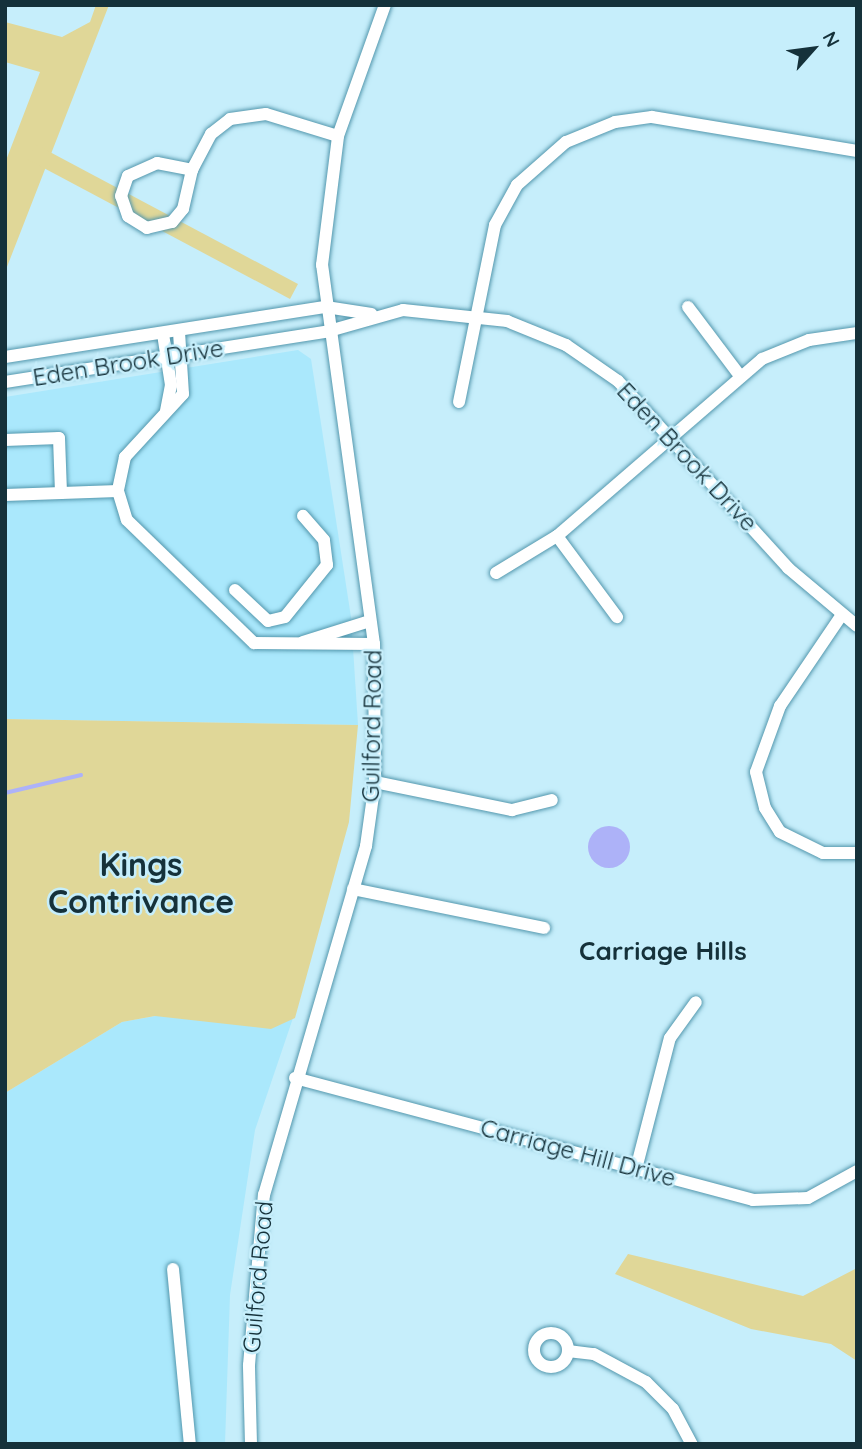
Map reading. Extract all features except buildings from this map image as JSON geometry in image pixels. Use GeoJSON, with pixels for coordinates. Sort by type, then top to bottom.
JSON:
{"type":"FeatureCollection","features":[{"type":"Feature","properties":{"kind":"street","name":"Guilford Road"},"geometry":{"type":"LineString","coordinates":[[251,1444],[259,1231],[295,1078],[354,889],[375,782],[374,644],[326,307],[323,223],[338,136],[385,5]]}},
{"type":"Feature","properties":{"kind":"street"},"geometry":{"type":"LineString","coordinates":[[192,170],[157,163],[137,169],[123,185],[128,216],[147,228],[172,222],[183,209],[192,170],[211,134],[242,115],[266,114],[338,136]]}},
{"type":"Feature","properties":{"kind":"street"},"geometry":{"type":"LineString","coordinates":[[459,402],[488,248],[505,204],[540,161],[592,129],[636,118],[674,119],[857,152]]}},
{"type":"Feature","properties":{"kind":"street","name":"Eden Brook Drive"},"geometry":{"type":"LineString","coordinates":[[5,358],[326,307],[372,314],[424,309],[475,314],[536,332],[590,359],[671,436],[788,568],[841,616],[857,626]]}},
{"type":"Feature","properties":{"kind":"street"},"geometry":{"type":"LineString","coordinates":[[688,307],[740,376]]}},
{"type":"Feature","properties":{"kind":"street","name":"Eden Brook Drive"},"geometry":{"type":"LineString","coordinates":[[5,382],[329,331],[372,314]]}},
{"type":"Feature","properties":{"kind":"street"},"geometry":{"type":"LineString","coordinates":[[179,332],[183,354],[183,394],[125,457],[118,491],[135,531],[247,638],[261,646],[303,642],[374,644]]}},
{"type":"Feature","properties":{"kind":"street"},"geometry":{"type":"LineString","coordinates":[[496,573],[557,536],[740,376],[786,347],[857,333]]}},
{"type":"Feature","properties":{"kind":"street"},"geometry":{"type":"LineString","coordinates":[[163,334],[166,356],[166,411]]}},
{"type":"Feature","properties":{"kind":"street"},"geometry":{"type":"LineString","coordinates":[[5,440],[59,438],[61,493]]}},
{"type":"Feature","properties":{"kind":"street"},"geometry":{"type":"LineString","coordinates":[[5,495],[118,491]]}},
{"type":"Feature","properties":{"kind":"street"},"geometry":{"type":"LineString","coordinates":[[235,590],[268,621],[285,617],[327,565],[324,540],[303,516]]}},
{"type":"Feature","properties":{"kind":"street"},"geometry":{"type":"LineString","coordinates":[[557,536],[617,617]]}},
{"type":"Feature","properties":{"kind":"street"},"geometry":{"type":"LineString","coordinates":[[841,616],[780,706],[756,772],[765,808],[780,832],[823,853],[857,853]]}},
{"type":"Feature","properties":{"kind":"street"},"geometry":{"type":"LineString","coordinates":[[303,642],[370,621]]}},
{"type":"Feature","properties":{"kind":"street"},"geometry":{"type":"LineString","coordinates":[[375,782],[512,810],[552,800]]}},
{"type":"Feature","properties":{"kind":"street"},"geometry":{"type":"LineString","coordinates":[[354,889],[544,928]]}},
{"type":"Feature","properties":{"kind":"street"},"geometry":{"type":"LineString","coordinates":[[636,1168],[670,1038],[696,1002]]}},
{"type":"Feature","properties":{"kind":"street","name":"Carriage Hill Drive"},"geometry":{"type":"LineString","coordinates":[[295,1078],[772,1203],[808,1198],[857,1171]]}},
{"type":"Feature","properties":{"kind":"street"},"geometry":{"type":"LineString","coordinates":[[173,1269],[190,1444]]}},
{"type":"Feature","properties":{"kind":"street"},"geometry":{"type":"LineString","coordinates":[[568,1351],[594,1354],[646,1382],[673,1409],[692,1444]]}},
{"type":"Feature","properties":{"kind":"shaded area"},"geometry":{"type":"Polygon","coordinates":[[[96,5],[109,5],[5,272],[5,163],[40,72],[5,62],[5,22],[62,37],[90,22],[96,5]]]}},
{"type":"Feature","properties":{"kind":"shaded area"},"geometry":{"type":"Polygon","coordinates":[[[36,145],[298,284],[290,299],[28,160],[36,145]]]}},
{"type":"Feature","properties":{"kind":"shaded area"},"geometry":{"type":"Polygon","coordinates":[[[298,350],[311,359],[351,617],[358,725],[5,719],[5,397],[298,350]]]}},
{"type":"Feature","properties":{"kind":"shaded area"},"geometry":{"type":"Polygon","coordinates":[[[5,719],[358,725],[349,822],[295,1018],[271,1029],[155,1016],[122,1022],[5,1093],[5,719]]]}},
{"type":"Feature","properties":{"kind":"shaded area"},"geometry":{"type":"Polygon","coordinates":[[[234,1002],[293,1018],[255,1130],[230,1295],[225,1444],[5,1444],[5,1093],[122,1022],[234,1002]]]}},
{"type":"Feature","properties":{"kind":"shaded area"},"geometry":{"type":"Polygon","coordinates":[[[628,1254],[803,1296],[857,1268],[857,1361],[831,1344],[751,1329],[615,1274],[628,1254]]]}},
{"type":"Feature","properties":{"kind":"water"},"geometry":{"type":"Polygon","coordinates":[[[609,826],[624,832],[630,847],[624,862],[609,868],[594,862],[588,847],[594,832],[609,826]]]}},
{"type":"Feature","properties":{"kind":"waterway"},"geometry":{"type":"LineString","coordinates":[[5,793],[81,775]]}},
{"type":"Feature","properties":{"kind":"district","name":"Kings Contrivance"},"geometry":{"type":"Point","coordinates":[141,884]}},
{"type":"Feature","properties":{"kind":"district","name":"Carriage Hills"},"geometry":{"type":"Point","coordinates":[663,951]}}]}
